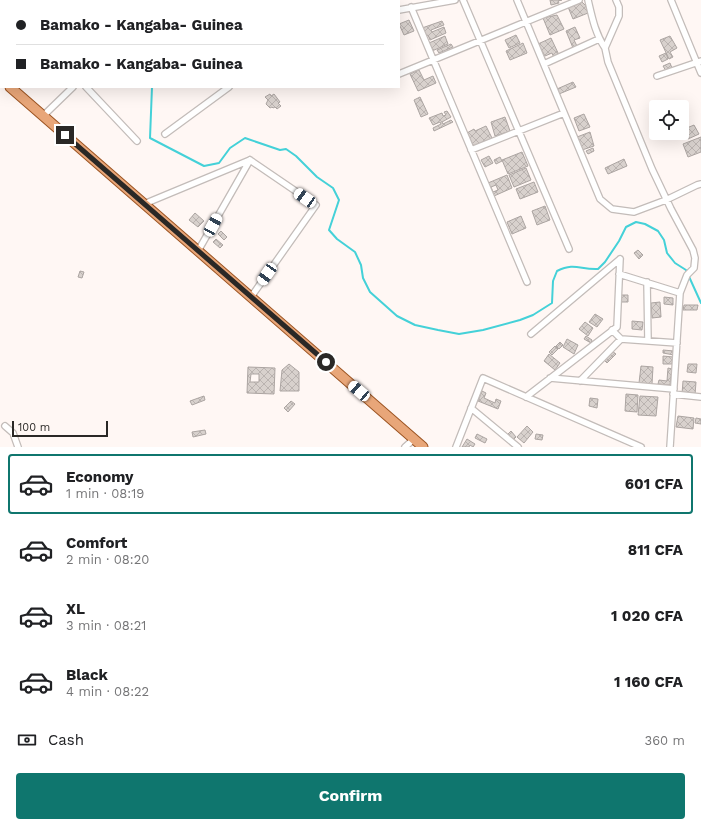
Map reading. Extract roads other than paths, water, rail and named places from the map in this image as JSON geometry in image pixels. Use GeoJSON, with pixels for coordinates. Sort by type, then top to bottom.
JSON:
{"type":"FeatureCollection","features":[{"type":"Feature","properties":{"kind":"main road"},"geometry":{"type":"LineString","coordinates":[[11,88],[423,447]]}},
{"type":"Feature","properties":{"kind":"street"},"geometry":{"type":"LineString","coordinates":[[400,10],[455,0]]}},
{"type":"Feature","properties":{"kind":"street"},"geometry":{"type":"LineString","coordinates":[[463,0],[569,249]]}},
{"type":"Feature","properties":{"kind":"street"},"geometry":{"type":"LineString","coordinates":[[517,0],[600,199],[612,209],[634,212],[699,185],[701,179]]}},
{"type":"Feature","properties":{"kind":"street"},"geometry":{"type":"LineString","coordinates":[[400,74],[578,0]]}},
{"type":"Feature","properties":{"kind":"street"},"geometry":{"type":"LineString","coordinates":[[588,0],[599,39],[605,48],[608,62],[649,162],[666,200],[693,250],[695,262],[694,268],[689,273],[680,292],[670,447]]}},
{"type":"Feature","properties":{"kind":"street"},"geometry":{"type":"LineString","coordinates":[[605,48],[619,16],[619,7],[616,0]]}},
{"type":"Feature","properties":{"kind":"street"},"geometry":{"type":"LineString","coordinates":[[671,0],[699,61],[701,73]]}},
{"type":"Feature","properties":{"kind":"street"},"geometry":{"type":"LineString","coordinates":[[411,8],[527,282]]}},
{"type":"Feature","properties":{"kind":"street"},"geometry":{"type":"LineString","coordinates":[[544,64],[599,39]]}},
{"type":"Feature","properties":{"kind":"street"},"geometry":{"type":"LineString","coordinates":[[657,76],[699,61]]}},
{"type":"Feature","properties":{"kind":"street"},"geometry":{"type":"LineString","coordinates":[[43,116],[72,88]]}},
{"type":"Feature","properties":{"kind":"street"},"geometry":{"type":"LineString","coordinates":[[87,88],[137,141]]}},
{"type":"Feature","properties":{"kind":"street"},"geometry":{"type":"LineString","coordinates":[[165,134],[228,88]]}},
{"type":"Feature","properties":{"kind":"street"},"geometry":{"type":"LineString","coordinates":[[471,150],[564,113]]}},
{"type":"Feature","properties":{"kind":"street"},"geometry":{"type":"LineString","coordinates":[[144,204],[250,160]]}},
{"type":"Feature","properties":{"kind":"street"},"geometry":{"type":"LineString","coordinates":[[198,251],[250,160]]}},
{"type":"Feature","properties":{"kind":"street"},"geometry":{"type":"LineString","coordinates":[[250,160],[316,205],[251,297]]}},
{"type":"Feature","properties":{"kind":"street"},"geometry":{"type":"LineString","coordinates":[[526,397],[617,327],[620,259],[531,334]]}},
{"type":"Feature","properties":{"kind":"street"},"geometry":{"type":"LineString","coordinates":[[695,262],[701,259]]}},
{"type":"Feature","properties":{"kind":"street"},"geometry":{"type":"LineString","coordinates":[[619,274],[680,292]]}},
{"type":"Feature","properties":{"kind":"street"},"geometry":{"type":"LineString","coordinates":[[647,282],[648,341]]}},
{"type":"Feature","properties":{"kind":"street"},"geometry":{"type":"LineString","coordinates":[[612,330],[621,339],[677,343]]}},
{"type":"Feature","properties":{"kind":"street"},"geometry":{"type":"LineString","coordinates":[[580,381],[621,339]]}},
{"type":"Feature","properties":{"kind":"street"},"geometry":{"type":"LineString","coordinates":[[456,447],[483,378],[641,447]]}},
{"type":"Feature","properties":{"kind":"street"},"geometry":{"type":"LineString","coordinates":[[550,378],[674,392],[701,397]]}},
{"type":"Feature","properties":{"kind":"street"},"geometry":{"type":"LineString","coordinates":[[471,408],[518,447]]}},
{"type":"Feature","properties":{"kind":"street"},"geometry":{"type":"LineString","coordinates":[[5,426],[13,433],[18,447]]}},
{"type":"Feature","properties":{"kind":"street"},"geometry":{"type":"LineString","coordinates":[[405,447],[414,439]]}},
{"type":"Feature","properties":{"kind":"waterway"},"geometry":{"type":"LineString","coordinates":[[152,88],[150,138],[204,166],[219,163],[230,148],[245,138],[280,150],[286,149],[296,156],[317,177],[333,188],[339,200],[329,230],[337,239],[355,252],[361,265],[363,278],[370,292],[397,316],[415,325],[459,334],[483,330],[533,315],[552,303],[553,281],[557,271],[568,267],[598,269],[605,262],[619,241],[626,227],[636,222],[645,224],[658,231],[664,240],[667,253],[675,263],[686,270],[701,303]]}}]}
